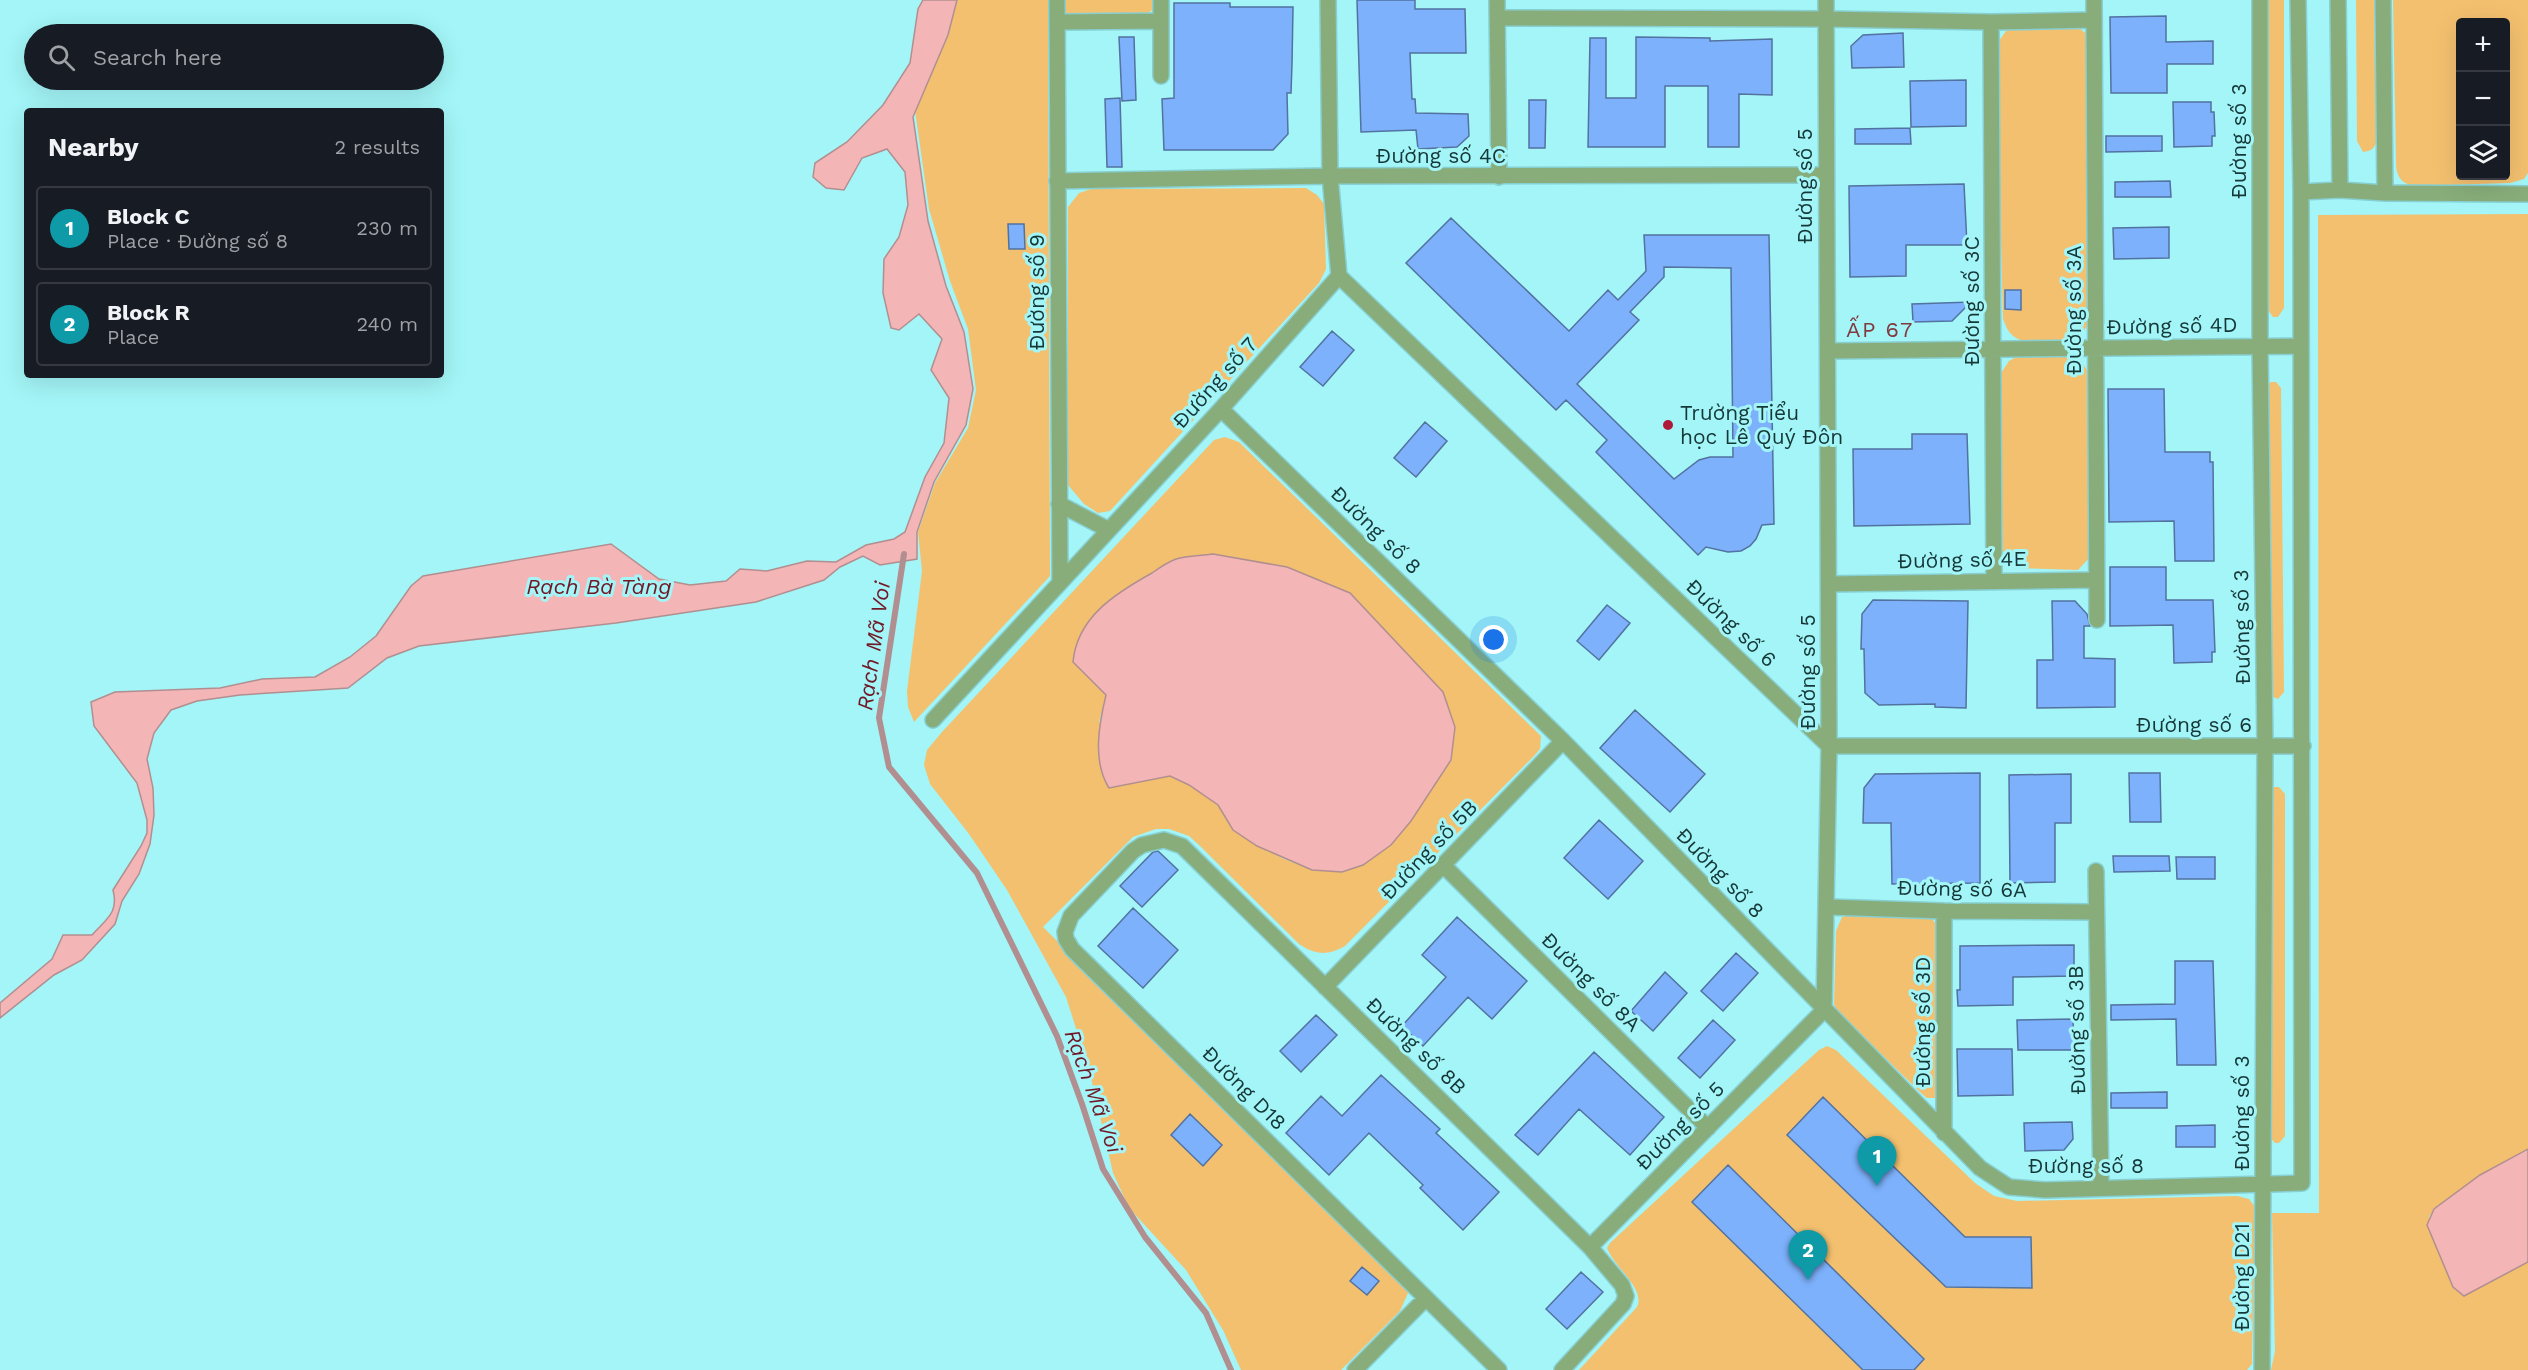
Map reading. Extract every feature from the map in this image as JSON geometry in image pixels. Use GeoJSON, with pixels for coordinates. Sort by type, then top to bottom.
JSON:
{"type":"FeatureCollection","features":[{"type":"Feature","properties":{"kind":"street","name":"Đường số 9"},"geometry":{"type":"LineString","coordinates":[[1057,0],[1060,583]]}},
{"type":"Feature","properties":{"kind":"street"},"geometry":{"type":"LineString","coordinates":[[1161,0],[1161,76]]}},
{"type":"Feature","properties":{"kind":"street"},"geometry":{"type":"LineString","coordinates":[[1328,0],[1330,176],[1340,276]]}},
{"type":"Feature","properties":{"kind":"street"},"geometry":{"type":"LineString","coordinates":[[1497,0],[1499,177]]}},
{"type":"Feature","properties":{"kind":"street","name":"Đường số 5"},"geometry":{"type":"LineString","coordinates":[[1590,1247],[1824,1010],[1828,907],[1829,746],[1826,0]]}},
{"type":"Feature","properties":{"kind":"street","name":"Đường số 3A"},"geometry":{"type":"LineString","coordinates":[[2094,0],[2097,620]]}},
{"type":"Feature","properties":{"kind":"street","name":"Đường số 3"},"geometry":{"type":"LineString","coordinates":[[2260,0],[2260,346],[2265,746],[2263,1184],[2302,1183],[2303,746],[2298,0]]}},
{"type":"Feature","properties":{"kind":"street"},"geometry":{"type":"LineString","coordinates":[[2338,0],[2340,190]]}},
{"type":"Feature","properties":{"kind":"street"},"geometry":{"type":"LineString","coordinates":[[2383,0],[2385,193]]}},
{"type":"Feature","properties":{"kind":"street"},"geometry":{"type":"LineString","coordinates":[[1498,18],[1991,22],[2094,20]]}},
{"type":"Feature","properties":{"kind":"street"},"geometry":{"type":"LineString","coordinates":[[1056,22],[1161,21]]}},
{"type":"Feature","properties":{"kind":"street","name":"Đường số 3C"},"geometry":{"type":"LineString","coordinates":[[1991,22],[1994,580]]}},
{"type":"Feature","properties":{"kind":"street","name":"Đường số 4C"},"geometry":{"type":"LineString","coordinates":[[1057,181],[1330,176],[1826,175]]}},
{"type":"Feature","properties":{"kind":"street"},"geometry":{"type":"LineString","coordinates":[[2301,192],[2340,190],[2385,193],[2528,194]]}},
{"type":"Feature","properties":{"kind":"street","name":"Đường số 7"},"geometry":{"type":"LineString","coordinates":[[933,720],[1221,409],[1340,276]]}},
{"type":"Feature","properties":{"kind":"street","name":"Đường số 6"},"geometry":{"type":"LineString","coordinates":[[1340,276],[1829,746],[2303,746]]}},
{"type":"Feature","properties":{"kind":"street","name":"Đường số 4D"},"geometry":{"type":"LineString","coordinates":[[1828,351],[2301,346]]}},
{"type":"Feature","properties":{"kind":"street","name":"Đường số 8"},"geometry":{"type":"LineString","coordinates":[[1221,409],[1563,741],[1980,1168],[2009,1187],[2045,1190],[2263,1184]]}},
{"type":"Feature","properties":{"kind":"street"},"geometry":{"type":"LineString","coordinates":[[1059,504],[1109,530]]}},
{"type":"Feature","properties":{"kind":"street","name":"Đường số 4E"},"geometry":{"type":"LineString","coordinates":[[1829,584],[2096,580]]}},
{"type":"Feature","properties":{"kind":"street","name":"Đường số 5B"},"geometry":{"type":"LineString","coordinates":[[1325,987],[1563,741]]}},
{"type":"Feature","properties":{"kind":"street","name":"Đường số 8B"},"geometry":{"type":"LineString","coordinates":[[1164,840],[1182,846],[1590,1247],[1622,1285],[1626,1296],[1623,1304],[1562,1370]]}},
{"type":"Feature","properties":{"kind":"street","name":"Đường D18"},"geometry":{"type":"LineString","coordinates":[[1164,840],[1142,844],[1133,851],[1071,916],[1065,932],[1072,949],[1498,1370]]}},
{"type":"Feature","properties":{"kind":"street","name":"Đường số 8A"},"geometry":{"type":"LineString","coordinates":[[1444,866],[1708,1128]]}},
{"type":"Feature","properties":{"kind":"street","name":"Đường số 3B"},"geometry":{"type":"LineString","coordinates":[[2096,871],[2101,1188]]}},
{"type":"Feature","properties":{"kind":"street","name":"Đường số 6A"},"geometry":{"type":"LineString","coordinates":[[1828,907],[1944,911],[2095,912]]}},
{"type":"Feature","properties":{"kind":"street","name":"Đường số 3D"},"geometry":{"type":"LineString","coordinates":[[1944,911],[1944,1133]]}},
{"type":"Feature","properties":{"kind":"street","name":"Đường D21"},"geometry":{"type":"LineString","coordinates":[[2262,1370],[2263,1184]]}},
{"type":"Feature","properties":{"kind":"street"},"geometry":{"type":"LineString","coordinates":[[1355,1370],[1426,1298]]}},
{"type":"Feature","properties":{"kind":"shaded area"},"geometry":{"type":"Polygon","coordinates":[[[957,0],[1048,0],[1050,576],[914,722],[908,707],[907,691],[922,571],[918,532],[935,483],[968,428],[976,390],[968,329],[950,281],[929,209],[915,110],[948,36],[957,0]]]}},
{"type":"Feature","properties":{"kind":"shaded area"},"geometry":{"type":"Polygon","coordinates":[[[1062,0],[1156,0],[1152,10],[1143,15],[1079,16],[1066,13],[1062,0]]]}},
{"type":"Feature","properties":{"kind":"shaded area"},"geometry":{"type":"Polygon","coordinates":[[[2267,0],[2284,0],[2284,308],[2278,317],[2273,317],[2266,307],[2267,0]]]}},
{"type":"Feature","properties":{"kind":"shaded area"},"geometry":{"type":"Polygon","coordinates":[[[2356,0],[2374,0],[2376,142],[2372,149],[2363,152],[2357,141],[2356,0]]]}},
{"type":"Feature","properties":{"kind":"shaded area"},"geometry":{"type":"Polygon","coordinates":[[[2393,0],[2528,0],[2528,173],[2524,179],[2510,183],[2412,186],[2400,178],[2397,171],[2393,0]]]}},
{"type":"Feature","properties":{"kind":"shaded area"},"geometry":{"type":"Polygon","coordinates":[[[2079,28],[2089,36],[2089,322],[2077,336],[2069,339],[2020,340],[2013,336],[2003,319],[1996,45],[2006,31],[2012,29],[2079,28]]]}},
{"type":"Feature","properties":{"kind":"shaded area"},"geometry":{"type":"Polygon","coordinates":[[[1306,188],[1317,195],[1324,204],[1326,269],[1319,283],[1110,511],[1098,513],[1084,504],[1068,485],[1068,207],[1079,193],[1091,189],[1306,188]]]}},
{"type":"Feature","properties":{"kind":"shaded area"},"geometry":{"type":"Polygon","coordinates":[[[2528,214],[2528,1149],[2480,1175],[2434,1209],[2429,1217],[2453,1287],[2464,1296],[2528,1262],[2528,1370],[2271,1370],[2275,1351],[2272,1213],[2319,1213],[2318,215],[2528,214]]]}},
{"type":"Feature","properties":{"kind":"shaded area"},"geometry":{"type":"Polygon","coordinates":[[[2016,357],[2080,359],[2088,372],[2090,557],[2078,570],[2015,568],[2008,562],[2003,551],[1999,376],[2009,361],[2016,357]]]}},
{"type":"Feature","properties":{"kind":"shaded area"},"geometry":{"type":"Polygon","coordinates":[[[2276,382],[2281,388],[2284,692],[2278,699],[2271,696],[2267,385],[2276,382]]]}},
{"type":"Feature","properties":{"kind":"shaded area"},"geometry":{"type":"Polygon","coordinates":[[[1225,437],[1239,442],[1541,736],[1540,749],[1534,756],[1345,946],[1339,949],[1322,953],[1299,944],[1189,836],[1169,829],[1156,829],[1133,837],[1043,927],[1402,1283],[1408,1293],[1400,1311],[1341,1370],[1241,1370],[1223,1330],[1186,1270],[1129,1208],[1113,1173],[1089,1069],[1066,997],[1007,890],[969,834],[930,784],[924,765],[927,750],[942,732],[1214,440],[1225,437]],[[1213,554],[1176,559],[1106,695],[1099,722],[1150,779],[1170,776],[1189,785],[1218,805],[1233,830],[1282,858],[1312,870],[1342,872],[1363,865],[1391,845],[1411,821],[1451,760],[1287,567],[1213,554]]]}},
{"type":"Feature","properties":{"kind":"shaded area"},"geometry":{"type":"Polygon","coordinates":[[[2279,787],[2285,794],[2285,1136],[2279,1143],[2275,1143],[2269,1136],[2271,790],[2279,787]]]}},
{"type":"Feature","properties":{"kind":"shaded area"},"geometry":{"type":"Polygon","coordinates":[[[1851,914],[1925,916],[1932,918],[1935,923],[1938,1086],[1935,1098],[1927,1098],[1921,1093],[1837,1011],[1834,1004],[1836,931],[1842,917],[1851,914]]]}},
{"type":"Feature","properties":{"kind":"shaded area"},"geometry":{"type":"Polygon","coordinates":[[[1827,1046],[1836,1050],[1975,1183],[1994,1196],[2017,1201],[2237,1196],[2249,1199],[2255,1207],[2252,1364],[2247,1370],[1579,1370],[1637,1307],[1639,1300],[1633,1285],[1607,1248],[1610,1243],[1819,1050],[1827,1046]]]}},
{"type":"Feature","properties":{"kind":"water","name":"Rạch Bà Tàng"},"geometry":{"type":"Polygon","coordinates":[[[923,0],[957,0],[948,35],[913,117],[928,221],[946,286],[964,332],[973,389],[966,425],[934,482],[917,532],[917,559],[880,565],[863,556],[840,567],[824,580],[756,602],[616,623],[419,646],[387,658],[348,688],[240,695],[197,701],[171,710],[154,733],[147,759],[153,788],[154,815],[150,844],[139,874],[122,901],[115,924],[82,960],[54,975],[0,1018],[0,1003],[52,959],[63,935],[92,935],[110,915],[114,904],[113,890],[147,833],[147,820],[137,783],[94,726],[91,702],[115,692],[220,688],[262,679],[315,677],[350,657],[376,636],[411,586],[423,576],[611,544],[659,579],[690,585],[726,581],[740,569],[767,571],[807,561],[836,562],[866,545],[894,539],[905,532],[925,477],[944,443],[949,398],[931,370],[942,339],[919,314],[899,330],[891,328],[883,293],[884,259],[899,237],[908,205],[905,172],[887,149],[862,158],[844,190],[826,188],[813,177],[815,163],[847,142],[883,105],[910,63],[918,9],[923,0]]]}},
{"type":"Feature","properties":{"kind":"water"},"geometry":{"type":"Polygon","coordinates":[[[1213,554],[1287,567],[1350,593],[1443,692],[1455,727],[1451,760],[1411,821],[1391,845],[1363,865],[1342,872],[1312,870],[1257,846],[1233,830],[1218,805],[1189,785],[1170,776],[1109,788],[1100,766],[1098,742],[1106,695],[1073,662],[1082,632],[1090,619],[1112,598],[1164,565],[1180,558],[1213,554]]]}},
{"type":"Feature","properties":{"kind":"water"},"geometry":{"type":"Polygon","coordinates":[[[2528,1149],[2528,1262],[2464,1296],[2453,1287],[2427,1225],[2434,1209],[2480,1175],[2528,1149]]]}},
{"type":"Feature","properties":{"kind":"building"},"geometry":{"type":"Polygon","coordinates":[[[1357,0],[1415,0],[1415,9],[1465,9],[1466,53],[1410,53],[1412,99],[1415,99],[1416,113],[1468,114],[1469,136],[1457,147],[1418,149],[1416,130],[1361,132],[1357,0]]]}},
{"type":"Feature","properties":{"kind":"building"},"geometry":{"type":"Polygon","coordinates":[[[1174,3],[1230,3],[1230,7],[1293,7],[1291,93],[1287,93],[1288,134],[1273,150],[1164,150],[1162,99],[1174,98],[1174,3]]]}},
{"type":"Feature","properties":{"kind":"building"},"geometry":{"type":"Polygon","coordinates":[[[2166,16],[2166,42],[2213,41],[2213,64],[2167,64],[2167,93],[2111,93],[2110,17],[2166,16]]]}},
{"type":"Feature","properties":{"kind":"building"},"geometry":{"type":"Polygon","coordinates":[[[1903,33],[1904,67],[1852,68],[1851,46],[1863,35],[1903,33]]]}},
{"type":"Feature","properties":{"kind":"building"},"geometry":{"type":"Polygon","coordinates":[[[1119,37],[1134,37],[1136,100],[1122,101],[1119,37]]]}},
{"type":"Feature","properties":{"kind":"building"},"geometry":{"type":"Polygon","coordinates":[[[1636,37],[1710,38],[1710,41],[1772,39],[1772,95],[1739,94],[1739,147],[1708,147],[1708,86],[1665,86],[1665,147],[1588,147],[1590,38],[1606,38],[1606,98],[1636,98],[1636,37]]]}},
{"type":"Feature","properties":{"kind":"building"},"geometry":{"type":"Polygon","coordinates":[[[1966,80],[1966,126],[1911,127],[1910,81],[1966,80]]]}},
{"type":"Feature","properties":{"kind":"building"},"geometry":{"type":"Polygon","coordinates":[[[1120,98],[1122,167],[1107,167],[1105,99],[1120,98]]]}},
{"type":"Feature","properties":{"kind":"building"},"geometry":{"type":"Polygon","coordinates":[[[1529,100],[1546,100],[1545,148],[1529,148],[1529,100]]]}},
{"type":"Feature","properties":{"kind":"building"},"geometry":{"type":"Polygon","coordinates":[[[2173,102],[2211,102],[2211,112],[2214,112],[2215,136],[2212,136],[2212,146],[2174,147],[2173,102]]]}},
{"type":"Feature","properties":{"kind":"building"},"geometry":{"type":"Polygon","coordinates":[[[1910,128],[1911,144],[1855,144],[1855,129],[1910,128]]]}},
{"type":"Feature","properties":{"kind":"building"},"geometry":{"type":"Polygon","coordinates":[[[2106,136],[2162,136],[2162,151],[2106,152],[2106,136]]]}},
{"type":"Feature","properties":{"kind":"building"},"geometry":{"type":"Polygon","coordinates":[[[2170,181],[2171,197],[2115,197],[2115,182],[2170,181]]]}},
{"type":"Feature","properties":{"kind":"building"},"geometry":{"type":"Polygon","coordinates":[[[1964,184],[1967,245],[1906,245],[1906,276],[1850,277],[1849,186],[1964,184]]]}},
{"type":"Feature","properties":{"kind":"building"},"geometry":{"type":"Polygon","coordinates":[[[1451,218],[1569,331],[1608,290],[1618,300],[1646,271],[1644,235],[1769,235],[1774,524],[1762,525],[1756,539],[1741,551],[1728,552],[1706,547],[1698,555],[1596,452],[1607,440],[1566,400],[1556,410],[1406,263],[1451,218]],[[1664,267],[1664,277],[1630,312],[1639,320],[1577,384],[1674,479],[1699,460],[1710,457],[1733,457],[1731,268],[1664,267]]]}},
{"type":"Feature","properties":{"kind":"building"},"geometry":{"type":"Polygon","coordinates":[[[1008,224],[1024,224],[1025,249],[1009,249],[1008,224]]]}},
{"type":"Feature","properties":{"kind":"building"},"geometry":{"type":"Polygon","coordinates":[[[2169,227],[2169,258],[2114,259],[2113,228],[2169,227]]]}},
{"type":"Feature","properties":{"kind":"building"},"geometry":{"type":"Polygon","coordinates":[[[2005,290],[2021,290],[2021,310],[2005,309],[2005,290]]]}},
{"type":"Feature","properties":{"kind":"building"},"geometry":{"type":"Polygon","coordinates":[[[1971,302],[1952,321],[1913,322],[1912,304],[1971,302]]]}},
{"type":"Feature","properties":{"kind":"building"},"geometry":{"type":"Polygon","coordinates":[[[1332,331],[1354,350],[1323,386],[1300,367],[1332,331]]]}},
{"type":"Feature","properties":{"kind":"building"},"geometry":{"type":"Polygon","coordinates":[[[2108,389],[2164,389],[2165,452],[2210,452],[2210,462],[2213,462],[2214,561],[2175,561],[2174,521],[2109,522],[2108,389]]]}},
{"type":"Feature","properties":{"kind":"building"},"geometry":{"type":"Polygon","coordinates":[[[1425,422],[1447,441],[1416,477],[1394,458],[1425,422]]]}},
{"type":"Feature","properties":{"kind":"building"},"geometry":{"type":"Polygon","coordinates":[[[1912,434],[1967,434],[1970,524],[1854,526],[1853,449],[1912,449],[1912,434]]]}},
{"type":"Feature","properties":{"kind":"building"},"geometry":{"type":"Polygon","coordinates":[[[2110,567],[2166,567],[2166,600],[2213,600],[2215,652],[2212,652],[2212,662],[2174,663],[2173,625],[2110,626],[2110,567]]]}},
{"type":"Feature","properties":{"kind":"building"},"geometry":{"type":"Polygon","coordinates":[[[1873,600],[1968,601],[1966,708],[1935,707],[1935,704],[1879,705],[1865,693],[1864,649],[1861,649],[1862,614],[1873,600]]]}},
{"type":"Feature","properties":{"kind":"building"},"geometry":{"type":"Polygon","coordinates":[[[2052,601],[2075,601],[2087,614],[2090,626],[2084,626],[2084,658],[2115,659],[2115,707],[2037,708],[2037,660],[2053,660],[2052,601]]]}},
{"type":"Feature","properties":{"kind":"building"},"geometry":{"type":"Polygon","coordinates":[[[1607,605],[1630,623],[1599,660],[1577,641],[1607,605]]]}},
{"type":"Feature","properties":{"kind":"building"},"geometry":{"type":"Polygon","coordinates":[[[1635,710],[1705,774],[1670,812],[1600,748],[1635,710]]]}},
{"type":"Feature","properties":{"kind":"building"},"geometry":{"type":"Polygon","coordinates":[[[1980,773],[1980,883],[1892,884],[1891,823],[1863,823],[1864,788],[1875,774],[1980,773]]]}},
{"type":"Feature","properties":{"kind":"building"},"geometry":{"type":"Polygon","coordinates":[[[2129,773],[2160,773],[2161,822],[2130,822],[2129,773]]]}},
{"type":"Feature","properties":{"kind":"building"},"geometry":{"type":"Polygon","coordinates":[[[2071,774],[2071,823],[2055,823],[2055,882],[2010,883],[2009,775],[2071,774]]]}},
{"type":"Feature","properties":{"kind":"building"},"geometry":{"type":"Polygon","coordinates":[[[1599,820],[1643,861],[1608,899],[1564,858],[1599,820]]]}},
{"type":"Feature","properties":{"kind":"building"},"geometry":{"type":"Polygon","coordinates":[[[1158,851],[1178,870],[1142,907],[1120,886],[1153,852],[1158,851]]]}},
{"type":"Feature","properties":{"kind":"building"},"geometry":{"type":"Polygon","coordinates":[[[2113,856],[2169,856],[2170,871],[2114,872],[2113,856]]]}},
{"type":"Feature","properties":{"kind":"building"},"geometry":{"type":"Polygon","coordinates":[[[2176,857],[2215,857],[2215,879],[2177,879],[2176,857]]]}},
{"type":"Feature","properties":{"kind":"building"},"geometry":{"type":"Polygon","coordinates":[[[1133,908],[1178,950],[1143,988],[1098,946],[1133,908]]]}},
{"type":"Feature","properties":{"kind":"building"},"geometry":{"type":"Polygon","coordinates":[[[1457,917],[1527,981],[1492,1019],[1468,997],[1423,1046],[1402,1026],[1446,977],[1422,955],[1457,917]]]}},
{"type":"Feature","properties":{"kind":"building"},"geometry":{"type":"Polygon","coordinates":[[[2074,945],[2074,976],[2013,977],[2013,1005],[1958,1006],[1960,946],[2074,945]]]}},
{"type":"Feature","properties":{"kind":"building"},"geometry":{"type":"Polygon","coordinates":[[[1736,953],[1758,973],[1723,1011],[1701,991],[1736,953]]]}},
{"type":"Feature","properties":{"kind":"building"},"geometry":{"type":"Polygon","coordinates":[[[2175,961],[2213,961],[2216,1065],[2177,1065],[2176,1019],[2111,1020],[2111,1005],[2175,1004],[2175,961]]]}},
{"type":"Feature","properties":{"kind":"building"},"geometry":{"type":"Polygon","coordinates":[[[1665,972],[1687,993],[1653,1031],[1631,1011],[1665,972]]]}},
{"type":"Feature","properties":{"kind":"building"},"geometry":{"type":"Polygon","coordinates":[[[1316,1015],[1337,1035],[1301,1072],[1280,1051],[1316,1015]]]}},
{"type":"Feature","properties":{"kind":"building"},"geometry":{"type":"Polygon","coordinates":[[[2073,1019],[2074,1050],[2018,1050],[2017,1020],[2073,1019]]]}},
{"type":"Feature","properties":{"kind":"building"},"geometry":{"type":"Polygon","coordinates":[[[1713,1020],[1735,1040],[1700,1078],[1678,1058],[1713,1020]]]}},
{"type":"Feature","properties":{"kind":"building"},"geometry":{"type":"Polygon","coordinates":[[[1957,1049],[2012,1049],[2013,1095],[1958,1096],[1957,1049]]]}},
{"type":"Feature","properties":{"kind":"building"},"geometry":{"type":"Polygon","coordinates":[[[1594,1052],[1664,1117],[1630,1155],[1579,1109],[1538,1155],[1515,1135],[1594,1052]]]}},
{"type":"Feature","properties":{"kind":"building"},"geometry":{"type":"Polygon","coordinates":[[[1381,1075],[1440,1129],[1436,1133],[1499,1192],[1463,1230],[1420,1188],[1423,1185],[1369,1133],[1329,1175],[1286,1133],[1321,1096],[1342,1116],[1381,1075]]]}},
{"type":"Feature","properties":{"kind":"building"},"geometry":{"type":"Polygon","coordinates":[[[2167,1092],[2167,1108],[2111,1108],[2111,1093],[2167,1092]]]}},
{"type":"Feature","properties":{"kind":"building"},"geometry":{"type":"Polygon","coordinates":[[[1823,1097],[1965,1237],[2031,1237],[2032,1288],[1946,1287],[1787,1135],[1823,1097]]]}},
{"type":"Feature","properties":{"kind":"building"},"geometry":{"type":"Polygon","coordinates":[[[1190,1114],[1222,1145],[1203,1166],[1171,1135],[1190,1114]]]}},
{"type":"Feature","properties":{"kind":"building"},"geometry":{"type":"Polygon","coordinates":[[[2072,1122],[2073,1139],[2064,1150],[2025,1151],[2024,1123],[2072,1122]]]}},
{"type":"Feature","properties":{"kind":"building"},"geometry":{"type":"Polygon","coordinates":[[[2215,1125],[2215,1147],[2176,1147],[2176,1126],[2215,1125]]]}},
{"type":"Feature","properties":{"kind":"building"},"geometry":{"type":"Polygon","coordinates":[[[1728,1165],[1924,1359],[1914,1370],[1863,1370],[1692,1202],[1728,1165]]]}},
{"type":"Feature","properties":{"kind":"building"},"geometry":{"type":"Polygon","coordinates":[[[1362,1267],[1379,1281],[1367,1295],[1350,1281],[1362,1267]]]}},
{"type":"Feature","properties":{"kind":"building"},"geometry":{"type":"Polygon","coordinates":[[[1581,1272],[1603,1292],[1567,1329],[1546,1309],[1581,1272]]]}},
{"type":"Feature","properties":{"kind":"waterway","name":"Rạch Mã Voi"},"geometry":{"type":"LineString","coordinates":[[904,554],[879,718],[889,767],[977,873],[1057,1036],[1103,1169],[1145,1237],[1206,1313],[1231,1370]]}},
{"type":"Feature","properties":{"kind":"place","name":"Trường Tiểu học Lê Quý Đôn"},"geometry":{"type":"Point","coordinates":[1668,425]}},
{"type":"Feature","properties":{"kind":"place","name":"Block C"},"geometry":{"type":"Point","coordinates":[1877,1186]}},
{"type":"Feature","properties":{"kind":"place","name":"Block R"},"geometry":{"type":"Point","coordinates":[1808,1280]}},
{"type":"Feature","properties":{"kind":"district","name":"ẤP 67"},"geometry":{"type":"Point","coordinates":[1880,329]}}]}
